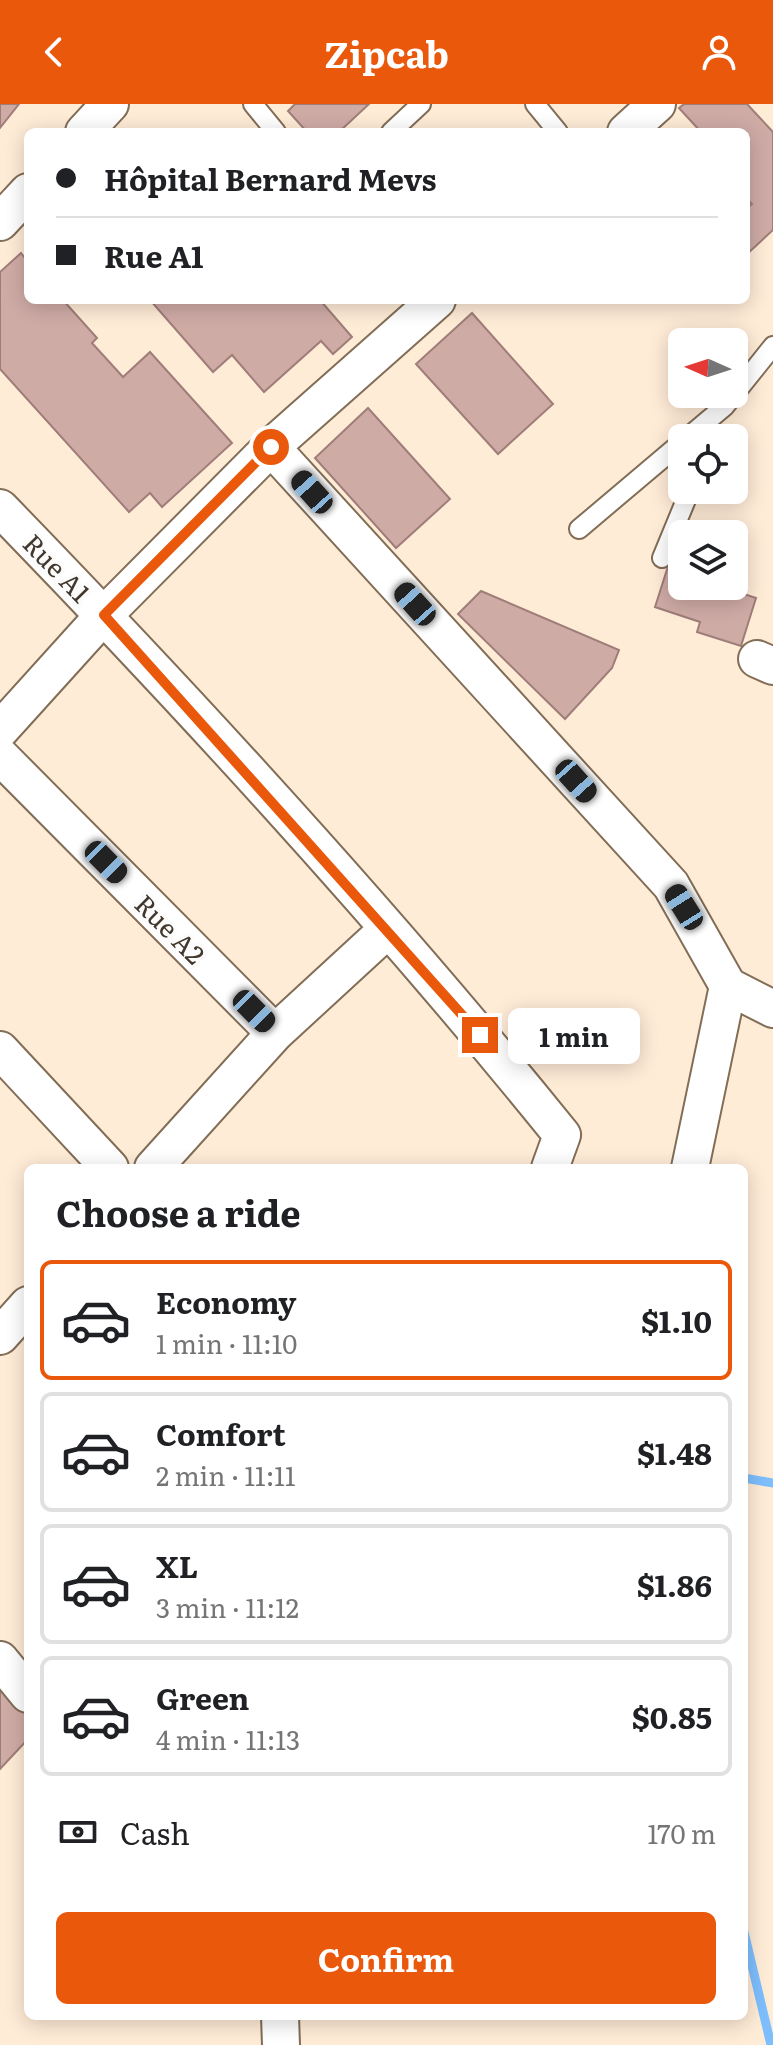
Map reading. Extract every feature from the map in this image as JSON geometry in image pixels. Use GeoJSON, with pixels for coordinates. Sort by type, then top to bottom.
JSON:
{"type":"FeatureCollection","features":[{"type":"Feature","properties":{"kind":"street"},"geometry":{"type":"LineString","coordinates":[[88,128],[110,104]]}},
{"type":"Feature","properties":{"kind":"street"},"geometry":{"type":"LineString","coordinates":[[630,128],[657,104]]}},
{"type":"Feature","properties":{"kind":"street"},"geometry":{"type":"LineString","coordinates":[[0,222],[24,196]]}},
{"type":"Feature","properties":{"kind":"street"},"geometry":{"type":"LineString","coordinates":[[0,730],[104,615],[271,447],[432,304]]}},
{"type":"Feature","properties":{"kind":"street"},"geometry":{"type":"LineString","coordinates":[[271,447],[671,885],[728,986],[773,1009]]}},
{"type":"Feature","properties":{"kind":"street","name":"Rue A1"},"geometry":{"type":"LineString","coordinates":[[0,508],[104,615],[499,1056],[562,1135],[551,1164]]}},
{"type":"Feature","properties":{"kind":"street","name":"Rue A2"},"geometry":{"type":"LineString","coordinates":[[0,756],[275,1033]]}},
{"type":"Feature","properties":{"kind":"street"},"geometry":{"type":"LineString","coordinates":[[157,1164],[275,1033],[388,929]]}},
{"type":"Feature","properties":{"kind":"street"},"geometry":{"type":"LineString","coordinates":[[691,1164],[728,986]]}},
{"type":"Feature","properties":{"kind":"street"},"geometry":{"type":"LineString","coordinates":[[0,1050],[106,1164]]}},
{"type":"Feature","properties":{"kind":"street"},"geometry":{"type":"LineString","coordinates":[[0,1336],[24,1309]]}},
{"type":"Feature","properties":{"kind":"street"},"geometry":{"type":"LineString","coordinates":[[0,1660],[24,1689]]}},
{"type":"Feature","properties":{"kind":"street"},"geometry":{"type":"LineString","coordinates":[[280,2020],[281,2045]]}},
{"type":"Feature","properties":{"kind":"lane"},"geometry":{"type":"LineString","coordinates":[[253,104],[273,128]]}},
{"type":"Feature","properties":{"kind":"lane"},"geometry":{"type":"LineString","coordinates":[[395,128],[421,104]]}},
{"type":"Feature","properties":{"kind":"lane"},"geometry":{"type":"LineString","coordinates":[[535,104],[555,128]]}},
{"type":"Feature","properties":{"kind":"lane"},"geometry":{"type":"LineString","coordinates":[[748,377],[773,346]]}},
{"type":"Feature","properties":{"kind":"lane"},"geometry":{"type":"LineString","coordinates":[[704,424],[723,408]]}},
{"type":"Feature","properties":{"kind":"lane"},"geometry":{"type":"LineString","coordinates":[[579,529],[668,454]]}},
{"type":"Feature","properties":{"kind":"lane"},"geometry":{"type":"LineString","coordinates":[[662,558],[684,504]]}},
{"type":"Feature","properties":{"kind":"building"},"geometry":{"type":"Polygon","coordinates":[[[0,104],[19,104],[0,128],[0,104]]]}},
{"type":"Feature","properties":{"kind":"building"},"geometry":{"type":"Polygon","coordinates":[[[295,104],[369,104],[343,128],[303,128],[288,111],[295,104]]]}},
{"type":"Feature","properties":{"kind":"building"},"geometry":{"type":"Polygon","coordinates":[[[684,104],[747,104],[773,132],[773,230],[750,251],[750,128],[697,128],[679,108],[684,104]]]}},
{"type":"Feature","properties":{"kind":"building"},"geometry":{"type":"Polygon","coordinates":[[[21,253],[24,257],[24,304],[67,304],[97,338],[92,343],[123,377],[150,352],[232,443],[162,507],[150,493],[129,512],[0,369],[0,272],[21,253]]]}},
{"type":"Feature","properties":{"kind":"building"},"geometry":{"type":"Polygon","coordinates":[[[154,304],[323,304],[352,337],[333,354],[321,341],[264,392],[232,355],[213,372],[154,304]]]}},
{"type":"Feature","properties":{"kind":"building"},"geometry":{"type":"Polygon","coordinates":[[[472,313],[553,404],[498,454],[416,364],[472,313]]]}},
{"type":"Feature","properties":{"kind":"building"},"geometry":{"type":"Polygon","coordinates":[[[368,408],[450,499],[396,548],[315,458],[368,408]]]}},
{"type":"Feature","properties":{"kind":"building"},"geometry":{"type":"Polygon","coordinates":[[[668,566],[668,600],[748,600],[748,595],[756,598],[741,646],[697,632],[700,622],[655,607],[668,566]]]}},
{"type":"Feature","properties":{"kind":"building"},"geometry":{"type":"Polygon","coordinates":[[[481,591],[619,650],[612,668],[565,719],[458,614],[481,591]]]}},
{"type":"Feature","properties":{"kind":"building"},"geometry":{"type":"Polygon","coordinates":[[[0,1683],[24,1708],[24,1743],[0,1769],[0,1683]]]}},
{"type":"Feature","properties":{"kind":"waterway"},"geometry":{"type":"LineString","coordinates":[[748,1479],[773,1483]]}},
{"type":"Feature","properties":{"kind":"waterway"},"geometry":{"type":"LineString","coordinates":[[748,1949],[771,2045]]}},
{"type":"Feature","properties":{"kind":"route"},"geometry":{"type":"LineString","coordinates":[[271,447],[104,615],[480,1035]]}}]}
